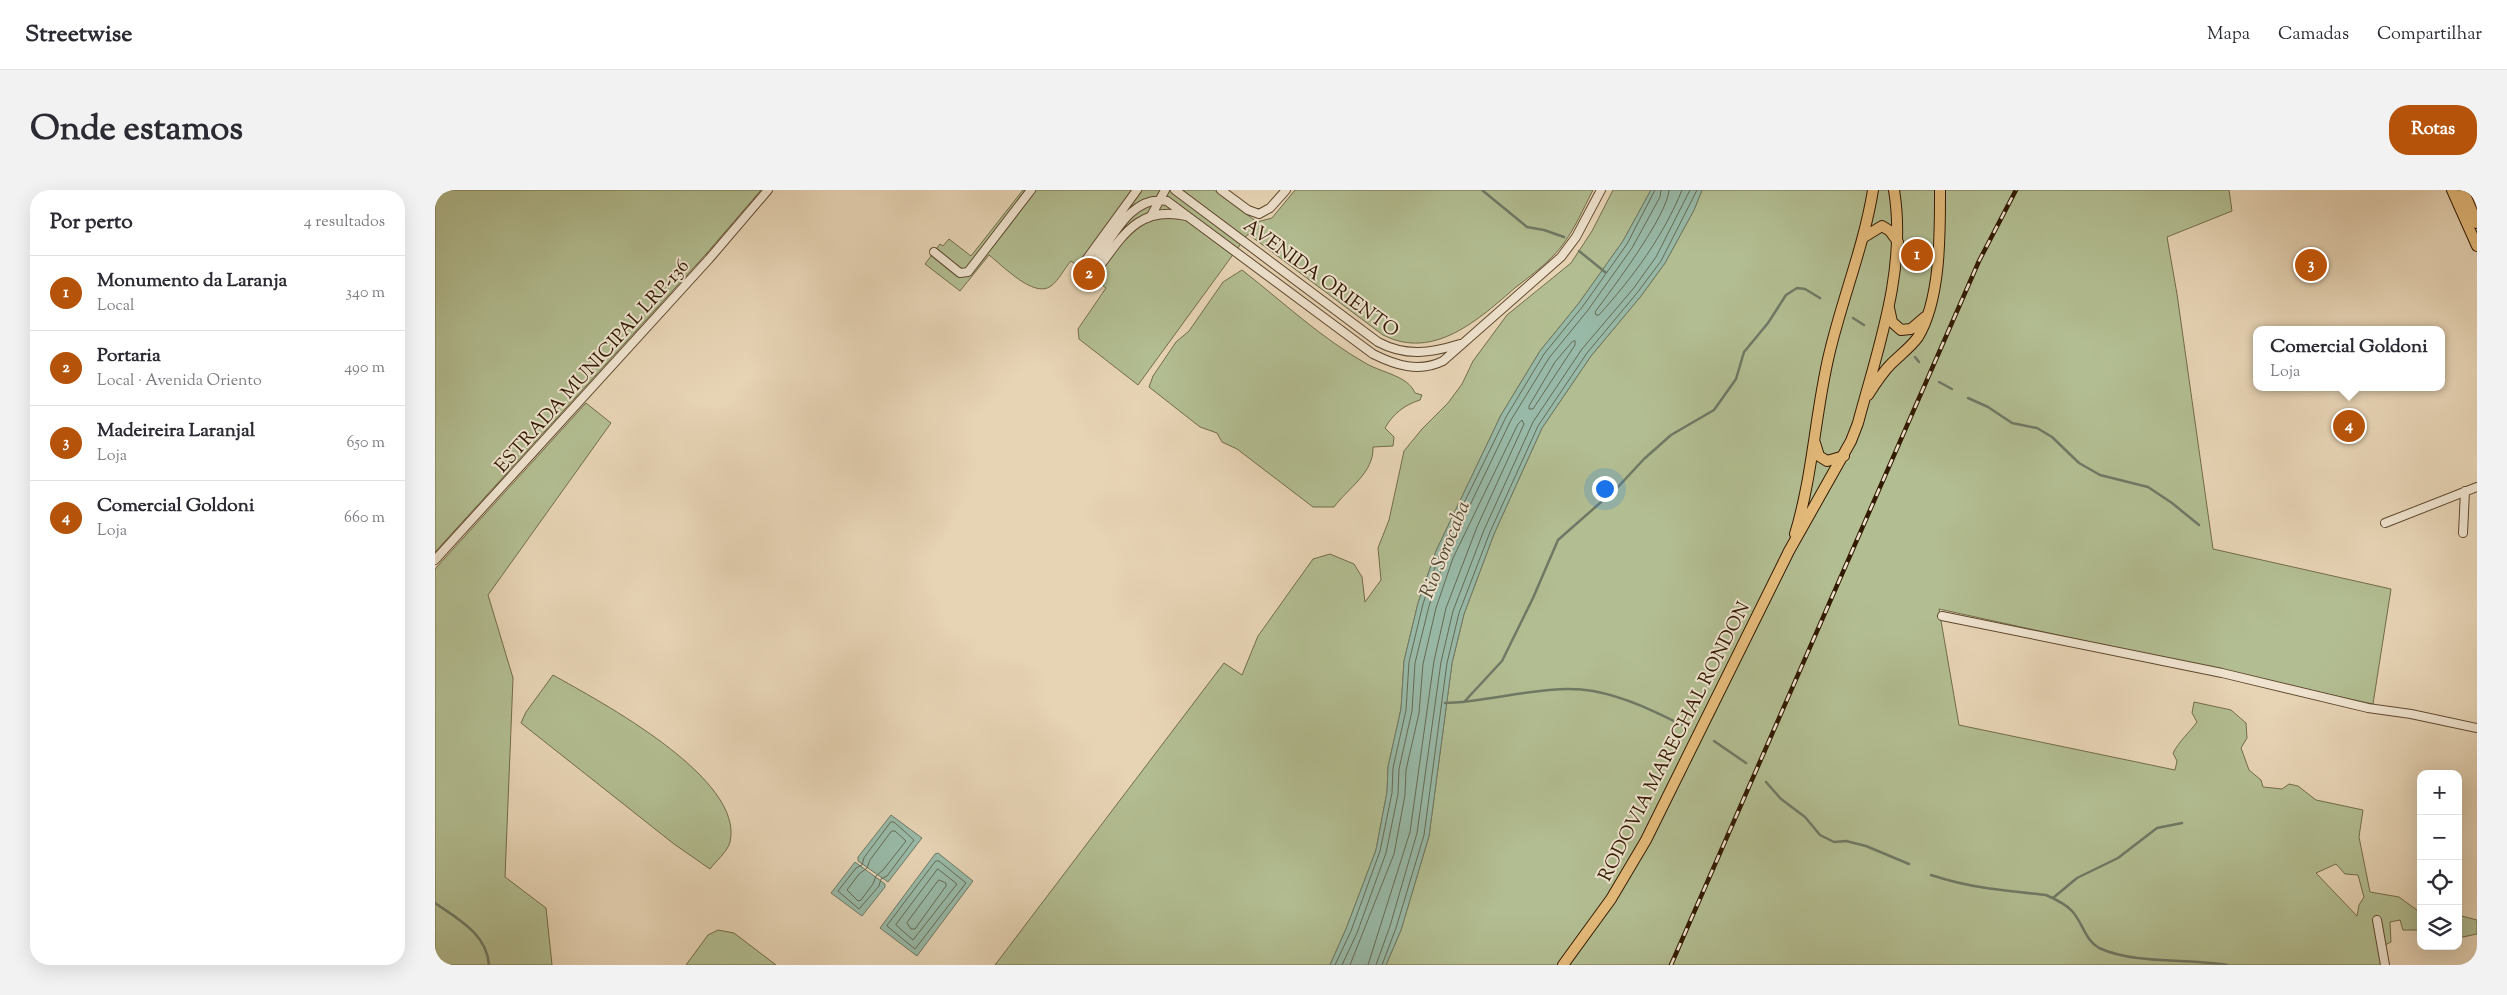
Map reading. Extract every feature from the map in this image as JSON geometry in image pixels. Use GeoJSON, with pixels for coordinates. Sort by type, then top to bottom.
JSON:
{"type":"FeatureCollection","features":[{"type":"Feature","properties":{"kind":"main road","name":"RODOVIA MARECHAL RONDON"},"geometry":{"type":"LineString","coordinates":[[1789,552],[1804,500],[1833,339],[1845,294],[1864,237],[1873,190]]}},
{"type":"Feature","properties":{"kind":"main road","name":"RODOVIA MARECHAL RONDON"},"geometry":{"type":"LineString","coordinates":[[1563,965],[1611,899],[1646,840],[1789,552],[1845,456],[1858,423],[1889,306],[1898,242],[1898,212],[1894,190]]}},
{"type":"Feature","properties":{"kind":"main road"},"geometry":{"type":"LineString","coordinates":[[1864,401],[1884,372],[1917,338],[1927,314],[1938,257],[1939,190]]}},
{"type":"Feature","properties":{"kind":"main road"},"geometry":{"type":"LineString","coordinates":[[2452,190],[2477,246]]}},
{"type":"Feature","properties":{"kind":"main road"},"geometry":{"type":"LineString","coordinates":[[2463,190],[2477,223]]}},
{"type":"Feature","properties":{"kind":"main road"},"geometry":{"type":"LineString","coordinates":[[1864,237],[1882,226],[1890,231],[1898,242]]}},
{"type":"Feature","properties":{"kind":"main road"},"geometry":{"type":"LineString","coordinates":[[1889,306],[1892,322],[1901,330],[1911,329],[1927,314]]}},
{"type":"Feature","properties":{"kind":"main road"},"geometry":{"type":"LineString","coordinates":[[1814,440],[1823,459],[1832,461],[1845,456]]}},
{"type":"Feature","properties":{"kind":"street","name":"ESTRADA MUNICIPAL LRP-136"},"geometry":{"type":"LineString","coordinates":[[435,560],[709,259],[768,190]]}},
{"type":"Feature","properties":{"kind":"street"},"geometry":{"type":"LineString","coordinates":[[934,252],[960,273],[968,272],[1031,190]]}},
{"type":"Feature","properties":{"kind":"street"},"geometry":{"type":"LineString","coordinates":[[1092,265],[1139,190]]}},
{"type":"Feature","properties":{"kind":"street","name":"AVENIDA ORIENTO"},"geometry":{"type":"LineString","coordinates":[[1139,190],[1144,197],[1171,204],[1363,346],[1385,360],[1411,367],[1427,366],[1443,361],[1561,257],[1576,237],[1601,190]]}},
{"type":"Feature","properties":{"kind":"street"},"geometry":{"type":"LineString","coordinates":[[1092,265],[1137,207],[1155,200],[1165,190]]}},
{"type":"Feature","properties":{"kind":"street","name":"AVENIDA ORIENTO"},"geometry":{"type":"LineString","coordinates":[[1175,190],[1378,342],[1399,351],[1420,353],[1462,344]]}},
{"type":"Feature","properties":{"kind":"street"},"geometry":{"type":"LineString","coordinates":[[1221,190],[1248,210],[1259,214],[1271,208],[1286,190]]}},
{"type":"Feature","properties":{"kind":"street"},"geometry":{"type":"LineString","coordinates":[[1151,216],[1155,200]]}},
{"type":"Feature","properties":{"kind":"street"},"geometry":{"type":"LineString","coordinates":[[1133,224],[1137,207]]}},
{"type":"Feature","properties":{"kind":"street","name":"AVENIDA ORIENTO"},"geometry":{"type":"LineString","coordinates":[[1092,265],[1133,224],[1151,216],[1167,214],[1190,218]]}},
{"type":"Feature","properties":{"kind":"street"},"geometry":{"type":"LineString","coordinates":[[2385,523],[2477,487]]}},
{"type":"Feature","properties":{"kind":"street"},"geometry":{"type":"LineString","coordinates":[[2463,532],[2465,491]]}},
{"type":"Feature","properties":{"kind":"street"},"geometry":{"type":"LineString","coordinates":[[1942,616],[2222,673],[2368,708],[2411,714],[2477,728]]}},
{"type":"Feature","properties":{"kind":"street"},"geometry":{"type":"LineString","coordinates":[[2377,920],[2385,965]]}},
{"type":"Feature","properties":{"kind":"shaded area"},"geometry":{"type":"Polygon","coordinates":[[[435,190],[761,190],[706,254],[435,552],[435,190]]]}},
{"type":"Feature","properties":{"kind":"shaded area"},"geometry":{"type":"Polygon","coordinates":[[[1023,190],[1214,190],[1257,222],[1272,218],[1295,190],[1593,190],[1566,240],[1546,263],[1471,323],[1455,333],[1438,340],[1420,343],[1402,342],[1383,335],[1248,234],[1138,385],[1079,339],[1078,329],[1106,288],[1071,261],[1054,284],[1044,289],[1027,285],[989,255],[960,291],[925,264],[940,244],[943,246],[949,239],[971,256],[1023,190]]]}},
{"type":"Feature","properties":{"kind":"shaded area"},"geometry":{"type":"Polygon","coordinates":[[[1613,190],[1651,190],[1623,241],[1579,303],[1540,351],[1501,415],[1436,551],[1418,603],[1404,661],[1401,709],[1388,767],[1387,792],[1376,850],[1330,965],[995,965],[1224,663],[1242,675],[1258,636],[1313,559],[1330,554],[1354,564],[1362,577],[1365,602],[1381,580],[1378,548],[1389,520],[1404,451],[1422,429],[1448,403],[1462,384],[1473,361],[1507,315],[1571,263],[1592,231],[1613,190]]]}},
{"type":"Feature","properties":{"kind":"shaded area"},"geometry":{"type":"Polygon","coordinates":[[[1702,190],[2229,190],[2232,211],[2167,237],[2177,294],[2213,549],[2391,589],[2373,704],[1939,609],[1959,725],[2175,770],[2177,761],[2173,753],[2197,722],[2192,713],[2194,702],[2231,710],[2246,723],[2247,738],[2241,748],[2249,770],[2261,780],[2263,787],[2282,789],[2289,784],[2298,786],[2316,800],[2363,810],[2359,837],[2370,892],[2399,897],[2417,910],[2417,930],[2403,930],[2400,920],[2390,922],[2391,942],[2385,945],[2382,965],[1386,965],[1401,930],[1429,836],[1452,663],[1464,614],[1494,534],[1542,428],[1591,356],[1641,296],[1665,263],[1694,210],[1702,190]],[[2336,864],[2316,873],[2357,916],[2359,905],[2364,897],[2358,875],[2345,874],[2336,864]]]}},
{"type":"Feature","properties":{"kind":"shaded area"},"geometry":{"type":"Polygon","coordinates":[[[1242,270],[1334,343],[1367,364],[1401,379],[1412,387],[1415,393],[1422,395],[1420,400],[1404,407],[1392,418],[1385,428],[1394,437],[1393,446],[1373,447],[1372,456],[1365,472],[1334,507],[1313,507],[1237,449],[1222,442],[1217,433],[1200,427],[1149,387],[1153,376],[1176,342],[1189,331],[1223,282],[1242,270]]]}},
{"type":"Feature","properties":{"kind":"shaded area"},"geometry":{"type":"Polygon","coordinates":[[[586,403],[611,423],[488,595],[513,678],[505,877],[546,908],[552,965],[435,965],[435,569],[586,403]]]}},
{"type":"Feature","properties":{"kind":"shaded area"},"geometry":{"type":"Polygon","coordinates":[[[553,675],[633,722],[664,744],[693,768],[715,793],[729,818],[730,842],[710,869],[674,844],[521,723],[526,712],[553,675]]]}},
{"type":"Feature","properties":{"kind":"shaded area"},"geometry":{"type":"Polygon","coordinates":[[[2462,916],[2477,920],[2477,934],[2463,937],[2462,916]]]}},
{"type":"Feature","properties":{"kind":"shaded area"},"geometry":{"type":"Polygon","coordinates":[[[718,930],[734,933],[776,965],[686,965],[708,935],[718,930]]]}},
{"type":"Feature","properties":{"kind":"water","name":"Rio Sorocaba"},"geometry":{"type":"Polygon","coordinates":[[[1651,190],[1702,190],[1694,210],[1665,263],[1641,296],[1591,356],[1542,428],[1494,534],[1464,614],[1452,663],[1429,836],[1401,930],[1386,965],[1330,965],[1376,850],[1387,792],[1388,767],[1401,709],[1404,661],[1418,603],[1436,551],[1501,415],[1540,351],[1579,303],[1623,241],[1651,190]]]}},
{"type":"Feature","properties":{"kind":"water"},"geometry":{"type":"Polygon","coordinates":[[[891,815],[922,838],[888,882],[858,861],[858,857],[891,815]]]}},
{"type":"Feature","properties":{"kind":"water"},"geometry":{"type":"Polygon","coordinates":[[[938,853],[973,881],[917,956],[880,928],[935,854],[938,853]]]}},
{"type":"Feature","properties":{"kind":"water"},"geometry":{"type":"Polygon","coordinates":[[[855,862],[885,884],[885,887],[862,916],[831,893],[855,862]]]}},
{"type":"Feature","properties":{"kind":"waterway"},"geometry":{"type":"LineString","coordinates":[[1482,190],[1527,227],[1544,230],[1564,237]]}},
{"type":"Feature","properties":{"kind":"waterway"},"geometry":{"type":"LineString","coordinates":[[1579,251],[1605,272]]}},
{"type":"Feature","properties":{"kind":"waterway"},"geometry":{"type":"LineString","coordinates":[[1464,702],[1502,661],[1533,598],[1558,540],[1617,488],[1644,459],[1671,435],[1714,410],[1736,379],[1744,352],[1768,323],[1786,295],[1797,288],[1805,289],[1820,298]]}},
{"type":"Feature","properties":{"kind":"waterway"},"geometry":{"type":"LineString","coordinates":[[1853,318],[1864,325]]}},
{"type":"Feature","properties":{"kind":"waterway"},"geometry":{"type":"LineString","coordinates":[[1915,357],[1919,362]]}},
{"type":"Feature","properties":{"kind":"waterway"},"geometry":{"type":"LineString","coordinates":[[1939,382],[1952,389]]}},
{"type":"Feature","properties":{"kind":"waterway"},"geometry":{"type":"LineString","coordinates":[[1968,398],[1988,407],[2012,423],[2037,428],[2052,437],[2079,463],[2100,475],[2148,487],[2172,503],[2199,525]]}},
{"type":"Feature","properties":{"kind":"waterway"},"geometry":{"type":"LineString","coordinates":[[1445,703],[1557,689],[1576,689],[1593,691],[1629,701],[1686,727]]}},
{"type":"Feature","properties":{"kind":"waterway"},"geometry":{"type":"LineString","coordinates":[[1714,741],[1746,763]]}},
{"type":"Feature","properties":{"kind":"waterway"},"geometry":{"type":"LineString","coordinates":[[1766,782],[1781,799],[1805,817],[1820,835],[1834,842],[1846,841],[1866,846],[1909,864]]}},
{"type":"Feature","properties":{"kind":"waterway"},"geometry":{"type":"LineString","coordinates":[[2053,898],[2077,878],[2118,858],[2157,828],[2182,823]]}},
{"type":"Feature","properties":{"kind":"waterway"},"geometry":{"type":"LineString","coordinates":[[1931,875],[1974,886],[2046,895],[2064,904],[2072,911],[2094,945],[2114,953],[2145,959],[2227,965]]}},
{"type":"Feature","properties":{"kind":"waterway"},"geometry":{"type":"LineString","coordinates":[[435,903],[462,921],[477,936],[483,944],[489,965]]}},
{"type":"Feature","properties":{"kind":"tunnel"},"geometry":{"type":"LineString","coordinates":[[1080,268],[1086,260]]}},
{"type":"Feature","properties":{"kind":"tunnel"},"geometry":{"type":"LineString","coordinates":[[1087,273],[1092,266]]}},
{"type":"Feature","properties":{"kind":"railway"},"geometry":{"type":"LineString","coordinates":[[1671,965],[1979,261],[2016,190]]}},
{"type":"Feature","properties":{"kind":"place","name":"Monumento da Laranja"},"geometry":{"type":"Point","coordinates":[1917,255]}},
{"type":"Feature","properties":{"kind":"place","name":"Madeireira Laranjal"},"geometry":{"type":"Point","coordinates":[2311,265]}},
{"type":"Feature","properties":{"kind":"place","name":"Portaria"},"geometry":{"type":"Point","coordinates":[1089,274]}},
{"type":"Feature","properties":{"kind":"place","name":"Comercial Goldoni"},"geometry":{"type":"Point","coordinates":[2349,426]}}]}
